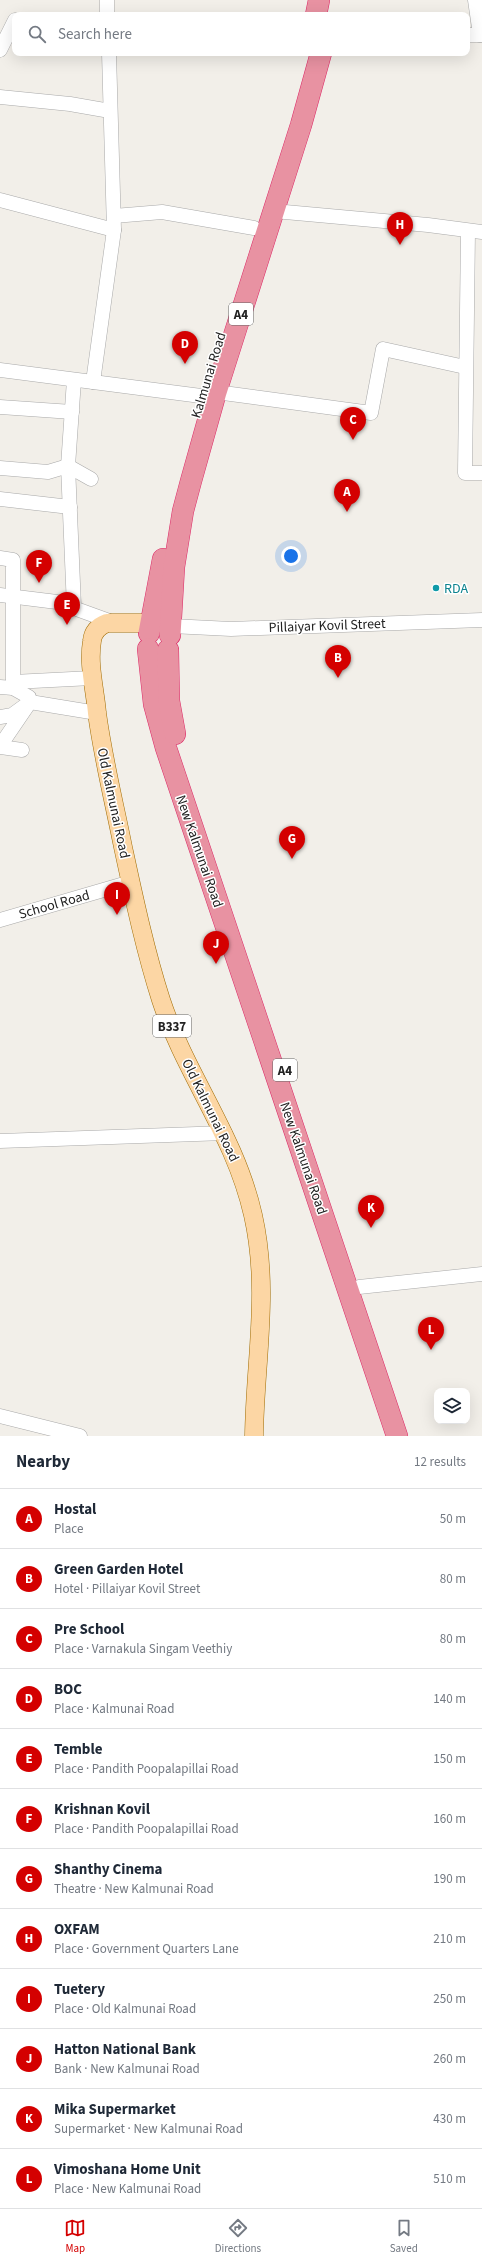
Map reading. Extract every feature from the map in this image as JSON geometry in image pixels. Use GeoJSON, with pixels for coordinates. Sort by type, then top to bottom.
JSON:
{"type":"FeatureCollection","features":[{"type":"Feature","properties":{"kind":"highway"},"geometry":{"type":"LineString","coordinates":[[317,12],[319,0]]}},
{"type":"Feature","properties":{"kind":"highway"},"geometry":{"type":"LineString","coordinates":[[329,12],[331,0]]}},
{"type":"Feature","properties":{"kind":"highway","name":"Kalmunai Road"},"geometry":{"type":"LineString","coordinates":[[158,636],[173,577],[183,511],[209,394],[254,228],[306,56]]}},
{"type":"Feature","properties":{"kind":"highway","name":"Kalmunai Road"},"geometry":{"type":"LineString","coordinates":[[209,394],[274,211],[320,56]]}},
{"type":"Feature","properties":{"kind":"highway","name":"New Kalmunai Road"},"geometry":{"type":"LineString","coordinates":[[158,636],[177,745],[410,1436]]}},
{"type":"Feature","properties":{"kind":"highway","name":"New Kalmunai Road"},"geometry":{"type":"LineString","coordinates":[[158,636],[154,704],[166,748],[397,1436]]}},
{"type":"Feature","properties":{"kind":"main road","name":"Old Kalmunai Road"},"geometry":{"type":"LineString","coordinates":[[158,636],[118,623],[104,624],[94,633],[91,650],[92,678],[99,737],[131,882],[161,1000],[183,1054],[236,1156],[253,1214],[258,1245],[262,1300],[254,1436]]}},
{"type":"Feature","properties":{"kind":"street"},"geometry":{"type":"LineString","coordinates":[[107,0],[107,12]]}},
{"type":"Feature","properties":{"kind":"street"},"geometry":{"type":"LineString","coordinates":[[475,0],[476,35]]}},
{"type":"Feature","properties":{"kind":"street"},"geometry":{"type":"LineString","coordinates":[[0,50],[12,26]]}},
{"type":"Feature","properties":{"kind":"street"},"geometry":{"type":"LineString","coordinates":[[93,382],[114,223],[109,56]]}},
{"type":"Feature","properties":{"kind":"street"},"geometry":{"type":"LineString","coordinates":[[0,97],[70,104],[110,111]]}},
{"type":"Feature","properties":{"kind":"street"},"geometry":{"type":"LineString","coordinates":[[0,200],[114,223],[162,212],[254,228]]}},
{"type":"Feature","properties":{"kind":"street"},"geometry":{"type":"LineString","coordinates":[[274,211],[428,225],[482,232]]}},
{"type":"Feature","properties":{"kind":"street"},"geometry":{"type":"LineString","coordinates":[[468,230],[465,367],[465,473],[482,474]]}},
{"type":"Feature","properties":{"kind":"street"},"geometry":{"type":"LineString","coordinates":[[0,370],[74,380],[371,413],[383,349],[465,367]]}},
{"type":"Feature","properties":{"kind":"street"},"geometry":{"type":"LineString","coordinates":[[74,380],[68,466],[74,607]]}},
{"type":"Feature","properties":{"kind":"street"},"geometry":{"type":"LineString","coordinates":[[0,407],[72,412]]}},
{"type":"Feature","properties":{"kind":"street"},"geometry":{"type":"LineString","coordinates":[[0,468],[48,472],[68,466],[91,479]]}},
{"type":"Feature","properties":{"kind":"street"},"geometry":{"type":"LineString","coordinates":[[0,499],[70,507]]}},
{"type":"Feature","properties":{"kind":"street"},"geometry":{"type":"LineString","coordinates":[[0,558],[13,560],[7,596],[8,686]]}},
{"type":"Feature","properties":{"kind":"street"},"geometry":{"type":"LineString","coordinates":[[7,596],[57,602],[118,623]]}},
{"type":"Feature","properties":{"kind":"street","name":"Pillaiyar Kovil Street"},"geometry":{"type":"LineString","coordinates":[[158,636],[231,628],[482,620]]}},
{"type":"Feature","properties":{"kind":"street"},"geometry":{"type":"LineString","coordinates":[[8,686],[92,678]]}},
{"type":"Feature","properties":{"kind":"street"},"geometry":{"type":"LineString","coordinates":[[8,686],[29,696],[30,702],[0,746],[22,750]]}},
{"type":"Feature","properties":{"kind":"street"},"geometry":{"type":"LineString","coordinates":[[0,717],[12,714],[30,702],[97,713]]}},
{"type":"Feature","properties":{"kind":"street","name":"School Road"},"geometry":{"type":"LineString","coordinates":[[0,920],[131,882]]}},
{"type":"Feature","properties":{"kind":"street"},"geometry":{"type":"LineString","coordinates":[[0,1141],[225,1133]]}},
{"type":"Feature","properties":{"kind":"street"},"geometry":{"type":"LineString","coordinates":[[359,1287],[482,1274]]}},
{"type":"Feature","properties":{"kind":"street"},"geometry":{"type":"LineString","coordinates":[[0,1416],[80,1436]]}},
{"type":"Feature","properties":{"kind":"place","name":"OXFAM"},"geometry":{"type":"Point","coordinates":[400,245]}},
{"type":"Feature","properties":{"kind":"place","name":"BOC"},"geometry":{"type":"Point","coordinates":[185,364]}},
{"type":"Feature","properties":{"kind":"place","name":"Pre School"},"geometry":{"type":"Point","coordinates":[353,440]}},
{"type":"Feature","properties":{"kind":"place","name":"Hostal"},"geometry":{"type":"Point","coordinates":[347,512]}},
{"type":"Feature","properties":{"kind":"place","name":"Krishnan Kovil"},"geometry":{"type":"Point","coordinates":[39,583]}},
{"type":"Feature","properties":{"kind":"place","name":"RDA"},"geometry":{"type":"Point","coordinates":[436,588]}},
{"type":"Feature","properties":{"kind":"place","name":"Temble"},"geometry":{"type":"Point","coordinates":[67,625]}},
{"type":"Feature","properties":{"kind":"place","name":"Green Garden Hotel"},"geometry":{"type":"Point","coordinates":[338,678]}},
{"type":"Feature","properties":{"kind":"place","name":"Shanthy Cinema"},"geometry":{"type":"Point","coordinates":[292,859]}},
{"type":"Feature","properties":{"kind":"place","name":"Tuetery"},"geometry":{"type":"Point","coordinates":[117,915]}},
{"type":"Feature","properties":{"kind":"place","name":"Hatton National Bank"},"geometry":{"type":"Point","coordinates":[216,964]}},
{"type":"Feature","properties":{"kind":"place","name":"Mika Supermarket"},"geometry":{"type":"Point","coordinates":[371,1228]}},
{"type":"Feature","properties":{"kind":"place","name":"Vimoshana Home Unit"},"geometry":{"type":"Point","coordinates":[431,1350]}}]}
